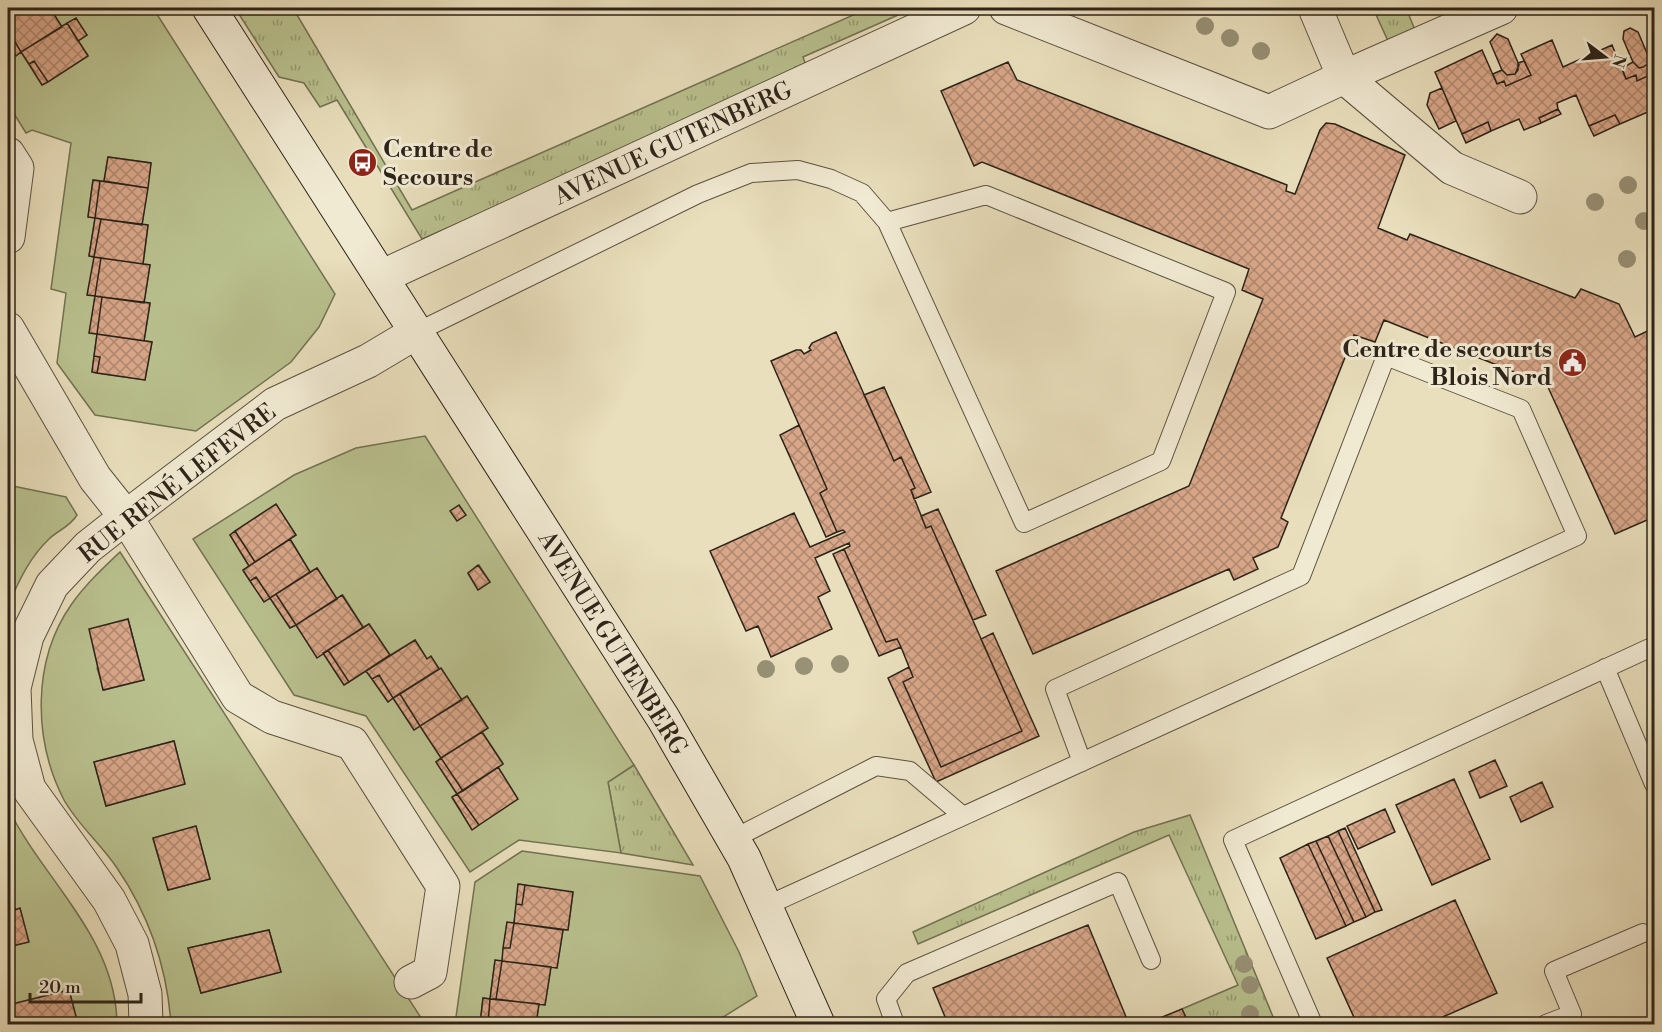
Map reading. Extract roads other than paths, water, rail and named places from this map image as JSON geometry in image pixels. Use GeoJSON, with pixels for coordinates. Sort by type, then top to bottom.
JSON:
{"type":"FeatureCollection","features":[{"type":"Feature","properties":{"kind":"street","name":"AVENUE GUTENBERG"},"geometry":{"type":"LineString","coordinates":[[208,8],[663,718],[733,839],[766,906],[818,1024]]}},
{"type":"Feature","properties":{"kind":"street","name":"AVENUE GUTENBERG"},"geometry":{"type":"LineString","coordinates":[[381,277],[964,8]]}},
{"type":"Feature","properties":{"kind":"street"},"geometry":{"type":"LineString","coordinates":[[1006,8],[1269,112],[1501,8]]}},
{"type":"Feature","properties":{"kind":"street"},"geometry":{"type":"LineString","coordinates":[[1315,8],[1344,77],[1452,168],[1520,197]]}},
{"type":"Feature","properties":{"kind":"street"},"geometry":{"type":"LineString","coordinates":[[8,154],[17,168],[8,237]]}},
{"type":"Feature","properties":{"kind":"street"},"geometry":{"type":"LineString","coordinates":[[8,329],[95,478],[126,517],[238,698],[272,717],[352,743],[443,886],[430,972],[411,981]]}},
{"type":"Feature","properties":{"kind":"street","name":"RUE RENÉ LEFEVRE"},"geometry":{"type":"LineString","coordinates":[[146,1024],[145,994],[132,944],[109,900],[29,789],[16,740],[14,688],[27,636],[52,585],[88,547],[126,517],[276,404],[368,361],[415,333]]}},
{"type":"Feature","properties":{"kind":"lane"},"geometry":{"type":"LineString","coordinates":[[415,333],[698,194],[751,172],[798,170],[831,179],[862,193],[886,222],[1024,523],[1161,461],[1226,292],[986,195],[886,222]]}},
{"type":"Feature","properties":{"kind":"lane"},"geometry":{"type":"LineString","coordinates":[[766,906],[1082,762],[1577,536],[1521,410],[1386,356],[1301,576],[1055,689],[1082,762]]}},
{"type":"Feature","properties":{"kind":"lane"},"geometry":{"type":"LineString","coordinates":[[1313,1024],[1233,840],[1654,646]]}},
{"type":"Feature","properties":{"kind":"lane"},"geometry":{"type":"LineString","coordinates":[[1605,668],[1654,784]]}},
{"type":"Feature","properties":{"kind":"lane"},"geometry":{"type":"LineString","coordinates":[[733,839],[876,766],[910,771],[963,816]]}},
{"type":"Feature","properties":{"kind":"lane"},"geometry":{"type":"LineString","coordinates":[[895,1024],[886,999],[907,973],[1118,882],[1151,960]]}},
{"type":"Feature","properties":{"kind":"lane"},"geometry":{"type":"LineString","coordinates":[[1546,1024],[1572,1014],[1554,971],[1643,933]]}},
{"type":"Feature","properties":{"kind":"place","name":"Centre de Secours"},"geometry":{"type":"Point","coordinates":[362,163]}},
{"type":"Feature","properties":{"kind":"place","name":"Centre de secourts Blois Nord"},"geometry":{"type":"Point","coordinates":[1573,363]}}]}
